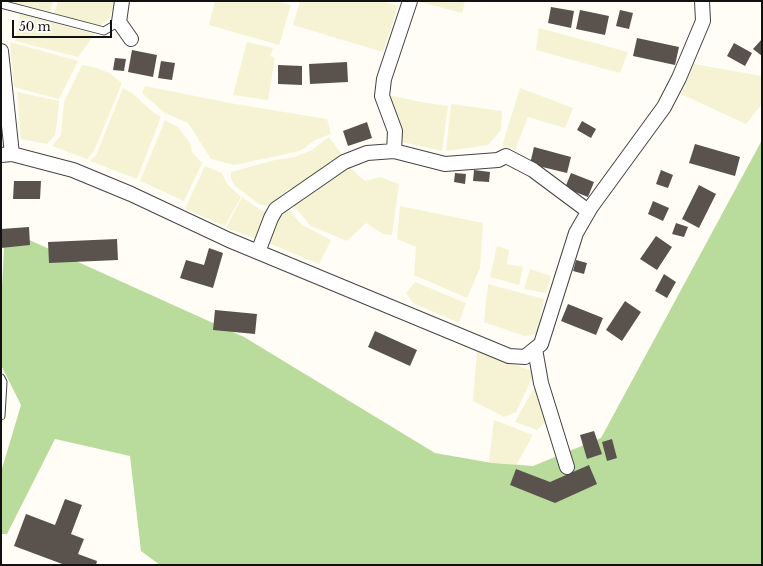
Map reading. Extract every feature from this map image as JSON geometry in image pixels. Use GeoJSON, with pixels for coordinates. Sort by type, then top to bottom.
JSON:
{"type":"FeatureCollection","features":[{"type":"Feature","properties":{"kind":"street"},"geometry":{"type":"LineString","coordinates":[[122,1],[119,22],[131,39]]}},
{"type":"Feature","properties":{"kind":"street"},"geometry":{"type":"LineString","coordinates":[[394,151],[395,131],[382,96],[384,79],[410,1]]}},
{"type":"Feature","properties":{"kind":"street"},"geometry":{"type":"LineString","coordinates":[[1,51],[6,155],[73,170],[131,194],[229,240],[509,356],[525,357],[541,344],[576,233],[588,211],[664,107],[679,78],[703,21],[702,1]]}},
{"type":"Feature","properties":{"kind":"street"},"geometry":{"type":"LineString","coordinates":[[258,252],[270,218],[276,209],[344,162],[367,153],[394,151],[446,164],[498,160],[506,156],[532,170],[588,211]]}},
{"type":"Feature","properties":{"kind":"street"},"geometry":{"type":"LineString","coordinates":[[535,349],[541,383],[567,467]]}},
{"type":"Feature","properties":{"kind":"lane"},"geometry":{"type":"LineString","coordinates":[[1,4],[104,31],[119,22]]}},
{"type":"Feature","properties":{"kind":"lane"},"geometry":{"type":"LineString","coordinates":[[1,378],[4,382],[1,416]]}},
{"type":"Feature","properties":{"kind":"shaded area"},"geometry":{"type":"Polygon","coordinates":[[[9,1],[53,1],[50,12],[9,1]]]}},
{"type":"Feature","properties":{"kind":"shaded area"},"geometry":{"type":"Polygon","coordinates":[[[58,1],[114,1],[109,18],[100,26],[54,14],[58,1]]]}},
{"type":"Feature","properties":{"kind":"shaded area"},"geometry":{"type":"Polygon","coordinates":[[[215,1],[276,1],[291,5],[279,45],[209,25],[215,1]]]}},
{"type":"Feature","properties":{"kind":"shaded area"},"geometry":{"type":"Polygon","coordinates":[[[300,1],[383,1],[398,6],[383,52],[293,25],[300,1]]]}},
{"type":"Feature","properties":{"kind":"shaded area"},"geometry":{"type":"Polygon","coordinates":[[[416,1],[465,1],[462,13],[416,1]]]}},
{"type":"Feature","properties":{"kind":"shaded area"},"geometry":{"type":"Polygon","coordinates":[[[20,14],[95,34],[78,57],[15,41],[20,14]]]}},
{"type":"Feature","properties":{"kind":"shaded area"},"geometry":{"type":"Polygon","coordinates":[[[539,28],[628,52],[620,73],[536,50],[539,28]]]}},
{"type":"Feature","properties":{"kind":"shaded area"},"geometry":{"type":"Polygon","coordinates":[[[10,42],[78,61],[59,99],[14,87],[10,42]]]}},
{"type":"Feature","properties":{"kind":"shaded area"},"geometry":{"type":"Polygon","coordinates":[[[247,42],[273,48],[270,56],[275,58],[268,100],[233,95],[247,42]]]}},
{"type":"Feature","properties":{"kind":"shaded area"},"geometry":{"type":"Polygon","coordinates":[[[694,64],[762,76],[762,104],[746,124],[681,94],[694,64]]]}},
{"type":"Feature","properties":{"kind":"shaded area"},"geometry":{"type":"Polygon","coordinates":[[[82,65],[97,68],[109,73],[122,83],[94,151],[87,159],[52,146],[61,135],[64,102],[82,65]]]}},
{"type":"Feature","properties":{"kind":"shaded area"},"geometry":{"type":"Polygon","coordinates":[[[145,86],[235,104],[327,119],[331,134],[315,140],[300,151],[234,165],[211,159],[188,123],[165,113],[142,93],[145,86]]]}},
{"type":"Feature","properties":{"kind":"shaded area"},"geometry":{"type":"Polygon","coordinates":[[[123,88],[132,93],[153,112],[161,117],[137,179],[90,161],[96,155],[123,88]]]}},
{"type":"Feature","properties":{"kind":"shaded area"},"geometry":{"type":"Polygon","coordinates":[[[520,88],[573,108],[565,128],[528,117],[515,150],[502,146],[520,88]]]}},
{"type":"Feature","properties":{"kind":"shaded area"},"geometry":{"type":"Polygon","coordinates":[[[17,92],[59,101],[55,135],[47,144],[21,139],[17,92]]]}},
{"type":"Feature","properties":{"kind":"shaded area"},"geometry":{"type":"Polygon","coordinates":[[[389,95],[448,106],[442,151],[398,141],[390,107],[389,95]]]}},
{"type":"Feature","properties":{"kind":"shaded area"},"geometry":{"type":"Polygon","coordinates":[[[451,104],[502,111],[501,130],[488,145],[446,151],[451,104]]]}},
{"type":"Feature","properties":{"kind":"shaded area"},"geometry":{"type":"Polygon","coordinates":[[[165,120],[178,127],[190,143],[192,152],[202,163],[184,201],[140,181],[165,120]]]}},
{"type":"Feature","properties":{"kind":"shaded area"},"geometry":{"type":"Polygon","coordinates":[[[329,137],[342,155],[295,188],[288,189],[269,206],[259,204],[235,186],[231,179],[231,172],[275,160],[295,157],[312,150],[329,137]]]}},
{"type":"Feature","properties":{"kind":"shaded area"},"geometry":{"type":"Polygon","coordinates":[[[205,166],[222,173],[227,184],[241,197],[225,226],[185,209],[205,166]]]}},
{"type":"Feature","properties":{"kind":"shaded area"},"geometry":{"type":"Polygon","coordinates":[[[348,166],[365,181],[380,177],[399,184],[392,235],[383,234],[366,223],[347,241],[311,226],[292,204],[348,166]]]}},
{"type":"Feature","properties":{"kind":"shaded area"},"geometry":{"type":"Polygon","coordinates":[[[242,197],[259,209],[268,212],[257,239],[226,228],[242,197]]]}},
{"type":"Feature","properties":{"kind":"shaded area"},"geometry":{"type":"Polygon","coordinates":[[[400,206],[483,223],[480,268],[467,298],[414,275],[416,247],[397,239],[400,206]]]}},
{"type":"Feature","properties":{"kind":"shaded area"},"geometry":{"type":"Polygon","coordinates":[[[288,209],[302,225],[331,240],[319,264],[266,242],[274,220],[288,209]]]}},
{"type":"Feature","properties":{"kind":"shaded area"},"geometry":{"type":"Polygon","coordinates":[[[497,246],[509,250],[507,264],[523,267],[519,285],[490,277],[497,246]]]}},
{"type":"Feature","properties":{"kind":"shaded area"},"geometry":{"type":"Polygon","coordinates":[[[530,269],[551,276],[546,293],[524,289],[530,269]]]}},
{"type":"Feature","properties":{"kind":"shaded area"},"geometry":{"type":"Polygon","coordinates":[[[415,282],[466,303],[459,323],[413,303],[406,293],[415,282]]]}},
{"type":"Feature","properties":{"kind":"shaded area"},"geometry":{"type":"Polygon","coordinates":[[[488,284],[544,299],[537,334],[524,336],[484,322],[488,284]]]}},
{"type":"Feature","properties":{"kind":"shaded area"},"geometry":{"type":"Polygon","coordinates":[[[477,351],[535,372],[516,412],[504,417],[473,401],[477,351]]]}},
{"type":"Feature","properties":{"kind":"shaded area"},"geometry":{"type":"Polygon","coordinates":[[[536,384],[549,419],[537,430],[515,422],[536,384]]]}},
{"type":"Feature","properties":{"kind":"shaded area"},"geometry":{"type":"Polygon","coordinates":[[[494,420],[533,435],[513,471],[488,469],[494,420]]]}},
{"type":"Feature","properties":{"kind":"green space"},"geometry":{"type":"Polygon","coordinates":[[[762,140],[762,565],[160,565],[141,551],[130,456],[55,439],[7,534],[1,534],[1,472],[21,405],[1,365],[1,306],[5,229],[244,337],[435,453],[492,463],[533,466],[601,438],[762,140]]]}},
{"type":"Feature","properties":{"kind":"building"},"geometry":{"type":"Polygon","coordinates":[[[551,7],[574,11],[571,28],[548,23],[551,7]]]}},
{"type":"Feature","properties":{"kind":"building"},"geometry":{"type":"Polygon","coordinates":[[[580,10],[609,16],[605,35],[576,29],[580,10]]]}},
{"type":"Feature","properties":{"kind":"building"},"geometry":{"type":"Polygon","coordinates":[[[620,10],[633,13],[629,29],[616,26],[620,10]]]}},
{"type":"Feature","properties":{"kind":"building"},"geometry":{"type":"Polygon","coordinates":[[[637,38],[679,47],[675,65],[633,56],[637,38]]]}},
{"type":"Feature","properties":{"kind":"building"},"geometry":{"type":"Polygon","coordinates":[[[762,39],[762,56],[753,49],[762,39]]]}},
{"type":"Feature","properties":{"kind":"building"},"geometry":{"type":"Polygon","coordinates":[[[734,43],[752,53],[745,66],[727,56],[734,43]]]}},
{"type":"Feature","properties":{"kind":"building"},"geometry":{"type":"Polygon","coordinates":[[[132,50],[157,55],[153,77],[128,72],[132,50]]]}},
{"type":"Feature","properties":{"kind":"building"},"geometry":{"type":"Polygon","coordinates":[[[115,58],[126,59],[124,71],[113,70],[115,58]]]}},
{"type":"Feature","properties":{"kind":"building"},"geometry":{"type":"Polygon","coordinates":[[[161,61],[175,63],[172,80],[158,78],[161,61]]]}},
{"type":"Feature","properties":{"kind":"building"},"geometry":{"type":"Polygon","coordinates":[[[347,62],[348,82],[310,84],[309,64],[347,62]]]}},
{"type":"Feature","properties":{"kind":"building"},"geometry":{"type":"Polygon","coordinates":[[[278,65],[302,66],[302,85],[278,84],[278,65]]]}},
{"type":"Feature","properties":{"kind":"building"},"geometry":{"type":"Polygon","coordinates":[[[582,121],[596,129],[591,138],[577,130],[582,121]]]}},
{"type":"Feature","properties":{"kind":"building"},"geometry":{"type":"Polygon","coordinates":[[[367,122],[372,138],[348,146],[343,131],[367,122]]]}},
{"type":"Feature","properties":{"kind":"building"},"geometry":{"type":"Polygon","coordinates":[[[695,144],[740,157],[735,176],[689,163],[695,144]]]}},
{"type":"Feature","properties":{"kind":"building"},"geometry":{"type":"Polygon","coordinates":[[[534,147],[571,157],[567,173],[530,164],[534,147]]]}},
{"type":"Feature","properties":{"kind":"building"},"geometry":{"type":"Polygon","coordinates":[[[474,170],[490,172],[489,182],[473,181],[474,170]]]}},
{"type":"Feature","properties":{"kind":"building"},"geometry":{"type":"Polygon","coordinates":[[[661,170],[673,175],[668,188],[656,184],[661,170]]]}},
{"type":"Feature","properties":{"kind":"building"},"geometry":{"type":"Polygon","coordinates":[[[455,173],[466,174],[465,184],[454,182],[455,173]]]}},
{"type":"Feature","properties":{"kind":"building"},"geometry":{"type":"Polygon","coordinates":[[[571,173],[594,182],[588,197],[565,188],[571,173]]]}},
{"type":"Feature","properties":{"kind":"building"},"geometry":{"type":"Polygon","coordinates":[[[14,181],[41,181],[40,199],[13,199],[14,181]]]}},
{"type":"Feature","properties":{"kind":"building"},"geometry":{"type":"Polygon","coordinates":[[[699,185],[716,194],[699,228],[682,219],[699,185]]]}},
{"type":"Feature","properties":{"kind":"building"},"geometry":{"type":"Polygon","coordinates":[[[653,201],[669,208],[663,221],[648,214],[653,201]]]}},
{"type":"Feature","properties":{"kind":"building"},"geometry":{"type":"Polygon","coordinates":[[[676,223],[688,227],[684,237],[672,234],[676,223]]]}},
{"type":"Feature","properties":{"kind":"building"},"geometry":{"type":"Polygon","coordinates":[[[29,227],[30,245],[1,248],[1,229],[29,227]]]}},
{"type":"Feature","properties":{"kind":"building"},"geometry":{"type":"Polygon","coordinates":[[[656,236],[672,247],[657,270],[640,259],[656,236]]]}},
{"type":"Feature","properties":{"kind":"building"},"geometry":{"type":"Polygon","coordinates":[[[117,239],[118,260],[49,263],[48,242],[117,239]]]}},
{"type":"Feature","properties":{"kind":"building"},"geometry":{"type":"Polygon","coordinates":[[[209,248],[223,253],[213,288],[180,278],[186,260],[204,265],[209,248]]]}},
{"type":"Feature","properties":{"kind":"building"},"geometry":{"type":"Polygon","coordinates":[[[576,260],[587,263],[584,274],[573,271],[576,260]]]}},
{"type":"Feature","properties":{"kind":"building"},"geometry":{"type":"Polygon","coordinates":[[[664,274],[676,282],[667,298],[655,291],[664,274]]]}},
{"type":"Feature","properties":{"kind":"building"},"geometry":{"type":"Polygon","coordinates":[[[625,301],[641,312],[622,341],[606,330],[625,301]]]}},
{"type":"Feature","properties":{"kind":"building"},"geometry":{"type":"Polygon","coordinates":[[[568,304],[603,318],[596,335],[561,321],[568,304]]]}},
{"type":"Feature","properties":{"kind":"building"},"geometry":{"type":"Polygon","coordinates":[[[215,310],[257,314],[255,334],[213,330],[215,310]]]}},
{"type":"Feature","properties":{"kind":"building"},"geometry":{"type":"Polygon","coordinates":[[[375,331],[417,350],[410,366],[368,347],[375,331]]]}},
{"type":"Feature","properties":{"kind":"building"},"geometry":{"type":"Polygon","coordinates":[[[594,431],[602,454],[587,459],[580,435],[594,431]]]}},
{"type":"Feature","properties":{"kind":"building"},"geometry":{"type":"Polygon","coordinates":[[[612,439],[617,458],[607,461],[602,442],[612,439]]]}},
{"type":"Feature","properties":{"kind":"building"},"geometry":{"type":"Polygon","coordinates":[[[589,465],[597,484],[555,503],[510,485],[516,469],[550,482],[589,465]]]}},
{"type":"Feature","properties":{"kind":"building"},"geometry":{"type":"Polygon","coordinates":[[[65,499],[82,505],[71,534],[84,539],[78,554],[97,561],[96,565],[65,565],[14,546],[26,514],[55,525],[65,499]]]}}]}
